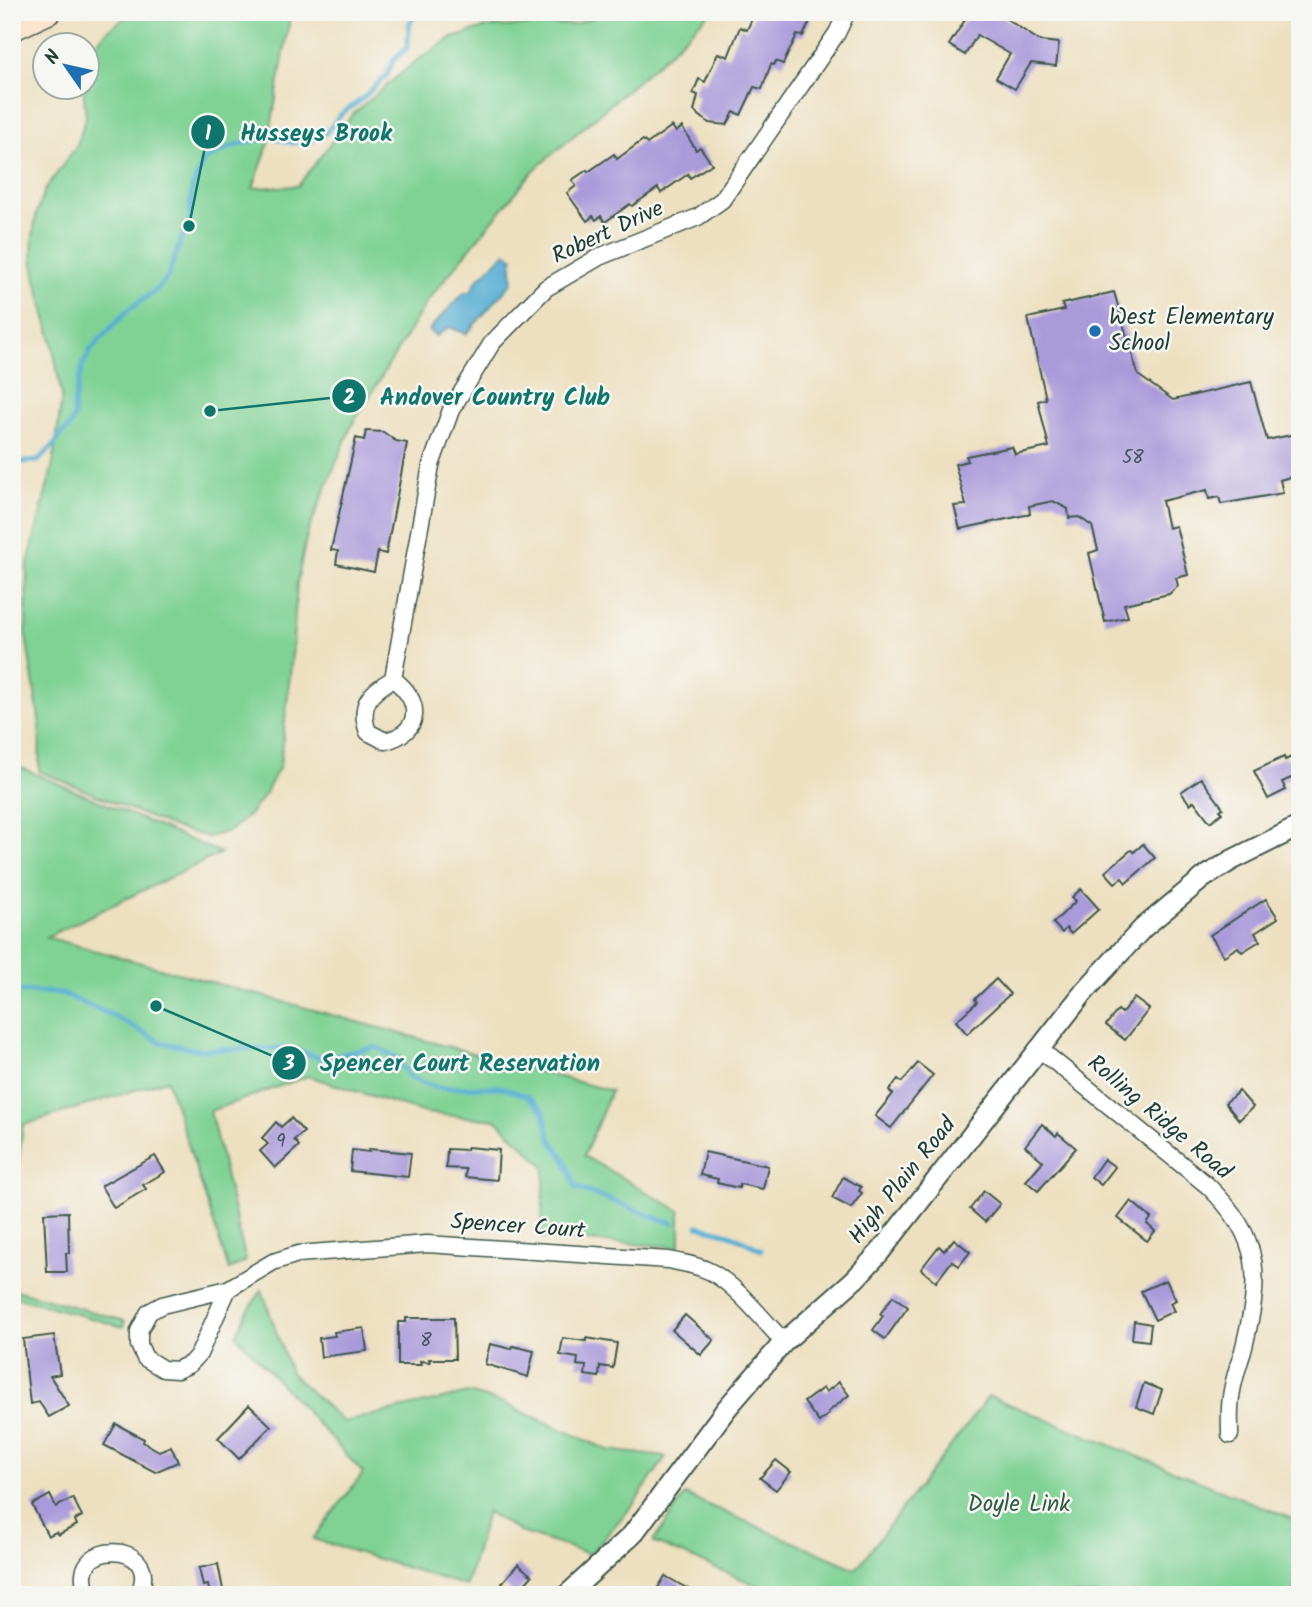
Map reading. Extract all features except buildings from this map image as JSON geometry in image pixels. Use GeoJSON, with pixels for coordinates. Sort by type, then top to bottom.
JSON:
{"type":"FeatureCollection","features":[{"type":"Feature","properties":{"kind":"main road"},"geometry":{"type":"LineString","coordinates":[[12,29],[49,12]]}},
{"type":"Feature","properties":{"kind":"street","name":"Robert Drive"},"geometry":{"type":"LineString","coordinates":[[393,679],[431,465],[451,410],[492,343],[547,288],[599,257],[698,217],[722,200],[838,33],[847,12]]}},
{"type":"Feature","properties":{"kind":"street","name":"High Plain Road"},"geometry":{"type":"LineString","coordinates":[[567,1595],[632,1535],[727,1408],[784,1342],[855,1279],[880,1252],[1084,992],[1160,912],[1231,860],[1300,826]]}},
{"type":"Feature","properties":{"kind":"street","name":"Rolling Ridge Road"},"geometry":{"type":"LineString","coordinates":[[1038,1048],[1207,1185],[1230,1209],[1247,1237],[1255,1275],[1255,1295],[1230,1400],[1230,1435]]}},
{"type":"Feature","properties":{"kind":"street","name":"Spencer Court"},"geometry":{"type":"LineString","coordinates":[[228,1289],[195,1360],[183,1368],[170,1370],[156,1366],[145,1358],[139,1345],[139,1331],[149,1312],[162,1305],[228,1289],[273,1262],[298,1254],[412,1244],[668,1260],[698,1266],[719,1277],[784,1342]]}},
{"type":"Feature","properties":{"kind":"street"},"geometry":{"type":"LineString","coordinates":[[89,1595],[85,1579],[87,1567],[101,1553],[113,1550],[131,1556],[139,1565],[142,1583],[138,1595]]}},
{"type":"Feature","properties":{"kind":"green space"},"geometry":{"type":"Polygon","coordinates":[[[135,12],[291,12],[268,145],[253,188],[298,186],[353,114],[416,61],[450,39],[487,27],[575,24],[608,12],[711,12],[657,64],[534,170],[428,300],[351,427],[307,534],[297,583],[280,766],[250,814],[229,831],[208,837],[175,828],[39,771],[40,725],[26,636],[27,568],[53,464],[62,396],[32,258],[33,236],[36,215],[45,190],[77,145],[86,116],[84,102],[102,102],[102,37],[135,12]]]}},
{"type":"Feature","properties":{"kind":"green space"},"geometry":{"type":"Polygon","coordinates":[[[12,764],[221,853],[46,937],[611,1091],[584,1156],[680,1211],[680,1247],[541,1238],[545,1167],[497,1120],[425,1113],[308,1076],[210,1111],[246,1261],[229,1270],[167,1080],[23,1125],[12,1217],[12,764]]]}},
{"type":"Feature","properties":{"kind":"green space"},"geometry":{"type":"Polygon","coordinates":[[[12,1289],[125,1321],[123,1327],[12,1296],[12,1289]]]}},
{"type":"Feature","properties":{"kind":"green space"},"geometry":{"type":"Polygon","coordinates":[[[262,1290],[290,1372],[343,1422],[468,1393],[503,1403],[608,1450],[666,1457],[633,1505],[590,1554],[520,1532],[487,1512],[466,1586],[313,1539],[363,1473],[236,1335],[262,1290]]]}},
{"type":"Feature","properties":{"kind":"green space","name":"Doyle Link"},"geometry":{"type":"Polygon","coordinates":[[[989,1396],[1300,1522],[1295,1595],[780,1595],[653,1542],[685,1495],[856,1569],[989,1396]]]}},
{"type":"Feature","properties":{"kind":"water"},"geometry":{"type":"Polygon","coordinates":[[[506,252],[514,258],[511,284],[466,334],[449,327],[436,336],[429,331],[465,292],[471,292],[476,281],[506,252]]]}},
{"type":"Feature","properties":{"kind":"waterway"},"geometry":{"type":"LineString","coordinates":[[12,463],[38,461],[69,428],[74,417],[74,403],[83,364],[92,348],[127,311],[156,290],[168,277],[181,239],[189,226],[192,188],[204,160],[233,146],[265,138],[292,143],[309,142],[325,134],[340,115],[387,75],[394,59],[407,48],[410,22],[420,12]]}},
{"type":"Feature","properties":{"kind":"waterway"},"geometry":{"type":"LineString","coordinates":[[12,991],[60,993],[116,1017],[160,1042],[198,1050],[287,1048],[322,1058],[376,1047],[397,1058],[409,1077],[438,1088],[501,1087],[527,1096],[543,1110],[551,1140],[565,1159],[576,1188],[673,1223]]}},
{"type":"Feature","properties":{"kind":"waterway"},"geometry":{"type":"LineString","coordinates":[[698,1226],[730,1234],[761,1250]]}},
{"type":"Feature","properties":{"kind":"place","name":"Husseys Brook"},"geometry":{"type":"Point","coordinates":[189,226]}},
{"type":"Feature","properties":{"kind":"place","name":"West Elementary School"},"geometry":{"type":"Point","coordinates":[1095,331]}},
{"type":"Feature","properties":{"kind":"place","name":"Andover Country Club"},"geometry":{"type":"Point","coordinates":[210,411]}},
{"type":"Feature","properties":{"kind":"place","name":"Spencer Court Reservation"},"geometry":{"type":"Point","coordinates":[156,1006]}}]}
